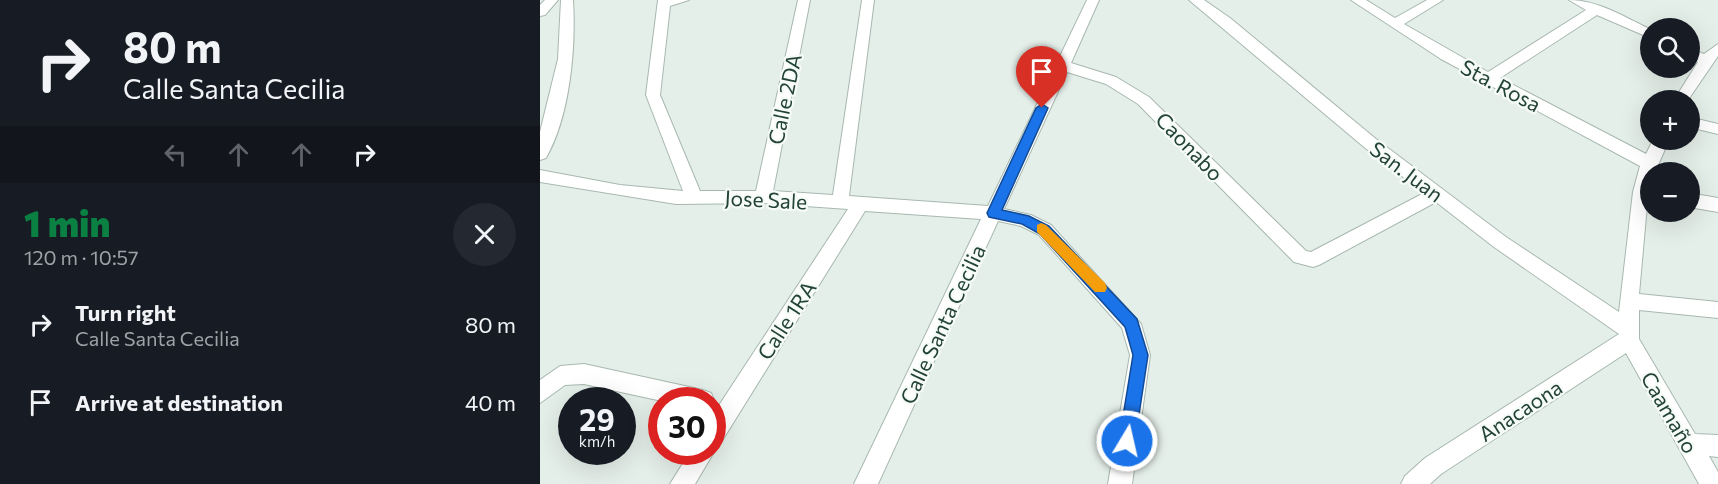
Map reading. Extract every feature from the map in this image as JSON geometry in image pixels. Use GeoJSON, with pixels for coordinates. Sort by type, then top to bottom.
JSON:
{"type":"FeatureCollection","features":[{"type":"Feature","properties":{"kind":"street"},"geometry":{"type":"LineString","coordinates":[[540,12],[552,0]]}},
{"type":"Feature","properties":{"kind":"street"},"geometry":{"type":"LineString","coordinates":[[540,154],[557,108],[569,27],[567,0]]}},
{"type":"Feature","properties":{"kind":"street"},"geometry":{"type":"LineString","coordinates":[[683,0],[665,2],[653,95],[694,197]]}},
{"type":"Feature","properties":{"kind":"street","name":"Calle 2DA"},"geometry":{"type":"LineString","coordinates":[[763,197],[804,0]]}},
{"type":"Feature","properties":{"kind":"street"},"geometry":{"type":"LineString","coordinates":[[840,203],[868,0]]}},
{"type":"Feature","properties":{"kind":"street","name":"Calle Santa Cecilia"},"geometry":{"type":"LineString","coordinates":[[867,484],[1093,0]]}},
{"type":"Feature","properties":{"kind":"street","name":"Sta. Rosa"},"geometry":{"type":"LineString","coordinates":[[1357,0],[1488,79],[1647,162]]}},
{"type":"Feature","properties":{"kind":"street"},"geometry":{"type":"LineString","coordinates":[[1394,24],[1437,0]]}},
{"type":"Feature","properties":{"kind":"street"},"geometry":{"type":"LineString","coordinates":[[1575,0],[1640,29]]}},
{"type":"Feature","properties":{"kind":"street","name":"San. Juan"},"geometry":{"type":"LineString","coordinates":[[1203,1],[1370,143],[1500,243],[1629,334]]}},
{"type":"Feature","properties":{"kind":"street"},"geometry":{"type":"LineString","coordinates":[[1488,79],[1597,9]]}},
{"type":"Feature","properties":{"kind":"street"},"geometry":{"type":"LineString","coordinates":[[1687,90],[1706,60],[1718,48]]}},
{"type":"Feature","properties":{"kind":"street"},"geometry":{"type":"LineString","coordinates":[[1700,57],[1706,60]]}},
{"type":"Feature","properties":{"kind":"street","name":"Caonabo"},"geometry":{"type":"LineString","coordinates":[[1061,66],[1088,70],[1132,90],[1154,109],[1300,257],[1313,260],[1437,194]]}},
{"type":"Feature","properties":{"kind":"street"},"geometry":{"type":"LineString","coordinates":[[1700,125],[1718,129]]}},
{"type":"Feature","properties":{"kind":"street"},"geometry":{"type":"LineString","coordinates":[[540,192],[547,177]]}},
{"type":"Feature","properties":{"kind":"street","name":"Jose Sale"},"geometry":{"type":"LineString","coordinates":[[547,177],[620,191],[694,197],[763,197],[993,213],[1025,220],[1045,230],[1131,324],[1140,355],[1120,484]]}},
{"type":"Feature","properties":{"kind":"street"},"geometry":{"type":"LineString","coordinates":[[1700,202],[1718,205]]}},
{"type":"Feature","properties":{"kind":"street","name":"Calle 1RA"},"geometry":{"type":"LineString","coordinates":[[726,399],[860,205]]}},
{"type":"Feature","properties":{"kind":"street"},"geometry":{"type":"LineString","coordinates":[[1629,334],[1629,301],[1641,222]]}},
{"type":"Feature","properties":{"kind":"street"},"geometry":{"type":"LineString","coordinates":[[1629,301],[1718,310]]}},
{"type":"Feature","properties":{"kind":"street","name":"Caamaño"},"geometry":{"type":"LineString","coordinates":[[1629,334],[1712,484]]}},
{"type":"Feature","properties":{"kind":"street","name":"Anacaona"},"geometry":{"type":"LineString","coordinates":[[1413,484],[1433,466],[1629,334]]}},
{"type":"Feature","properties":{"kind":"street"},"geometry":{"type":"LineString","coordinates":[[540,393],[560,376],[584,374],[648,388]]}},
{"type":"Feature","properties":{"kind":"street"},"geometry":{"type":"LineString","coordinates":[[1688,444],[1718,446]]}},
{"type":"Feature","properties":{"kind":"street"},"geometry":{"type":"LineString","coordinates":[[682,484],[694,465]]}},
{"type":"Feature","properties":{"kind":"slow traffic"},"geometry":{"type":"LineString","coordinates":[[1041,228],[1100,288]]}},
{"type":"Feature","properties":{"kind":"route"},"geometry":{"type":"LineString","coordinates":[[1042,108],[993,213],[1025,220],[1045,230],[1114,302],[1131,324],[1140,355],[1127,441]]}}]}
